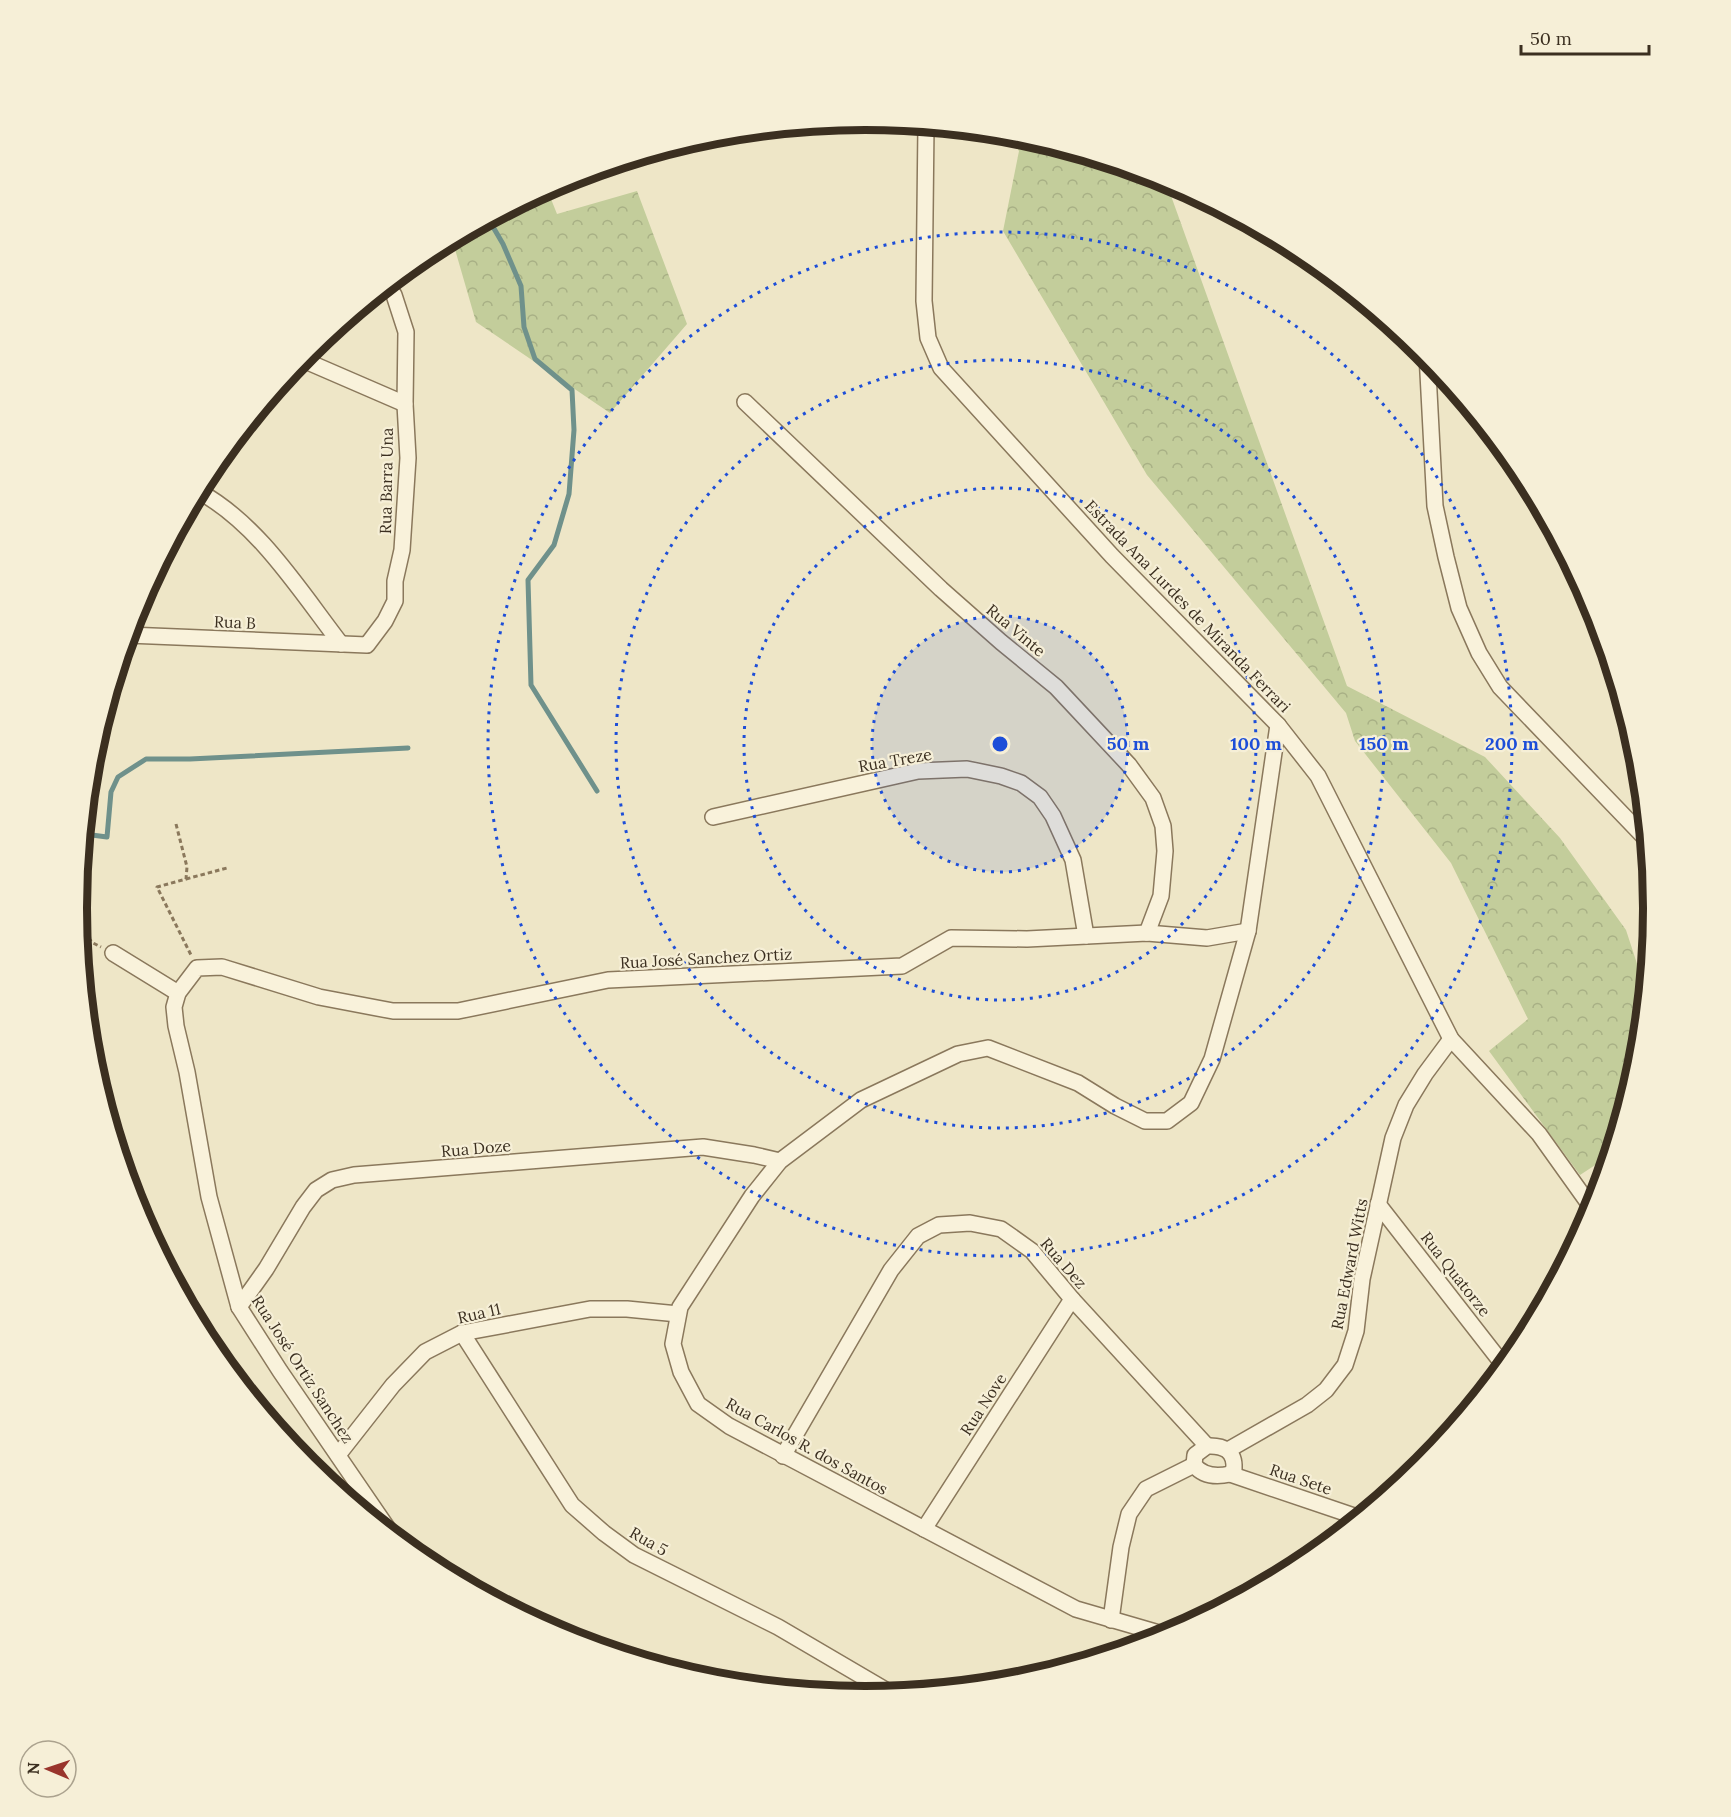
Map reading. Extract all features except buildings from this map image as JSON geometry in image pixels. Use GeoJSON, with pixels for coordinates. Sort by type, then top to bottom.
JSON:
{"type":"FeatureCollection","features":[{"type":"Feature","properties":{"kind":"street","name":"Estrada Ana Lurdes de Miranda Ferrari"},"geometry":{"type":"LineString","coordinates":[[926,133],[924,301],[928,338],[941,368],[1112,556],[1278,725],[1318,776],[1451,1039],[1539,1134],[1587,1201]]}},
{"type":"Feature","properties":{"kind":"street","name":"Rua Barra Una"},"geometry":{"type":"LineString","coordinates":[[341,644],[367,645],[385,621],[395,600],[395,581],[402,550],[408,458],[405,404],[406,332],[391,291]]}},
{"type":"Feature","properties":{"kind":"street"},"geometry":{"type":"LineString","coordinates":[[310,363],[405,404]]}},
{"type":"Feature","properties":{"kind":"street"},"geometry":{"type":"LineString","coordinates":[[1428,371],[1436,506],[1459,608],[1479,653],[1500,687],[1639,832]]}},
{"type":"Feature","properties":{"kind":"street","name":"Rua Vinte"},"geometry":{"type":"LineString","coordinates":[[745,402],[941,589],[1056,687],[1129,765],[1153,798],[1163,826],[1166,851],[1161,896],[1147,933]]}},
{"type":"Feature","properties":{"kind":"street"},"geometry":{"type":"LineString","coordinates":[[206,495],[215,500],[260,539],[341,644]]}},
{"type":"Feature","properties":{"kind":"street","name":"Rua B"},"geometry":{"type":"LineString","coordinates":[[137,635],[341,644]]}},
{"type":"Feature","properties":{"kind":"street","name":"Rua Carlos R. dos Santos"},"geometry":{"type":"LineString","coordinates":[[1154,1632],[1076,1610],[729,1426],[698,1404],[681,1372],[673,1344],[680,1307],[752,1196],[780,1161],[861,1100],[958,1053],[988,1048],[1078,1083],[1145,1121],[1167,1121],[1191,1103],[1212,1059],[1248,931],[1278,725]]}},
{"type":"Feature","properties":{"kind":"street","name":"Rua Treze"},"geometry":{"type":"LineString","coordinates":[[713,818],[918,771],[967,769],[1001,776],[1021,783],[1040,797],[1053,816],[1073,860],[1086,936]]}},
{"type":"Feature","properties":{"kind":"street","name":"Rua José Sanchez Ortiz"},"geometry":{"type":"LineString","coordinates":[[197,968],[222,967],[319,997],[393,1011],[458,1011],[608,981],[902,966],[951,938],[1027,939],[1147,933],[1207,938],[1248,931]]}},
{"type":"Feature","properties":{"kind":"street"},"geometry":{"type":"LineString","coordinates":[[113,953],[177,993],[197,968]]}},
{"type":"Feature","properties":{"kind":"street","name":"Rua José Ortiz Sanchez"},"geometry":{"type":"LineString","coordinates":[[177,993],[174,1007],[176,1026],[187,1072],[209,1197],[239,1307],[379,1516]]}},
{"type":"Feature","properties":{"kind":"street","name":"Rua Edward Witts"},"geometry":{"type":"LineString","coordinates":[[1228,1450],[1307,1405],[1326,1390],[1345,1365],[1356,1331],[1362,1280],[1393,1138],[1406,1105],[1451,1039]]}},
{"type":"Feature","properties":{"kind":"street","name":"Rua Doze"},"geometry":{"type":"LineString","coordinates":[[239,1307],[266,1269],[303,1207],[316,1190],[332,1180],[354,1175],[703,1147],[780,1161]]}},
{"type":"Feature","properties":{"kind":"street","name":"Rua Quatorze"},"geometry":{"type":"LineString","coordinates":[[1378,1204],[1499,1360]]}},
{"type":"Feature","properties":{"kind":"street","name":"Rua Dez"},"geometry":{"type":"LineString","coordinates":[[783,1456],[891,1270],[918,1236],[939,1225],[970,1222],[1001,1229],[1032,1251],[1072,1299],[1207,1446]]}},
{"type":"Feature","properties":{"kind":"street","name":"Rua Nove"},"geometry":{"type":"LineString","coordinates":[[924,1529],[1072,1299]]}},
{"type":"Feature","properties":{"kind":"street","name":"Rua 11"},"geometry":{"type":"LineString","coordinates":[[338,1455],[393,1385],[425,1352],[462,1334],[590,1309],[627,1309],[678,1314]]}},
{"type":"Feature","properties":{"kind":"street","name":"Rua 5"},"geometry":{"type":"LineString","coordinates":[[462,1334],[573,1505],[604,1533],[634,1555],[778,1627],[879,1686]]}},
{"type":"Feature","properties":{"kind":"street"},"geometry":{"type":"LineString","coordinates":[[1207,1446],[1221,1446],[1228,1450],[1234,1460],[1234,1469],[1230,1474],[1214,1476],[1197,1470],[1194,1466],[1195,1455],[1207,1446]]}},
{"type":"Feature","properties":{"kind":"street"},"geometry":{"type":"LineString","coordinates":[[1111,1620],[1121,1547],[1129,1514],[1146,1489],[1194,1466]]}},
{"type":"Feature","properties":{"kind":"street","name":"Rua Sete"},"geometry":{"type":"LineString","coordinates":[[1230,1474],[1352,1515]]}},
{"type":"Feature","properties":{"kind":"path"},"geometry":{"type":"LineString","coordinates":[[176,824],[187,867],[186,879]]}},
{"type":"Feature","properties":{"kind":"path"},"geometry":{"type":"LineString","coordinates":[[197,968],[157,887],[227,868]]}},
{"type":"Feature","properties":{"kind":"path"},"geometry":{"type":"LineString","coordinates":[[88,938],[93,943],[113,953]]}},
{"type":"Feature","properties":{"kind":"green space"},"geometry":{"type":"Polygon","coordinates":[[[1015,145],[1116,171],[1170,192],[1347,686],[1485,757],[1560,838],[1626,930],[1640,974],[1629,1060],[1603,1160],[1580,1175],[1489,1051],[1528,1019],[1451,863],[1355,741],[1346,713],[1147,475],[1003,231],[1019,151],[1015,145]]]}},
{"type":"Feature","properties":{"kind":"green space"},"geometry":{"type":"Polygon","coordinates":[[[637,191],[687,324],[610,413],[476,322],[454,248],[521,210],[550,197],[557,214],[637,191]]]}},
{"type":"Feature","properties":{"kind":"waterway"},"geometry":{"type":"LineString","coordinates":[[492,225],[503,244],[521,286],[524,327],[535,359],[572,390],[574,430],[569,494],[554,545],[528,580],[531,685],[597,791]]}},
{"type":"Feature","properties":{"kind":"waterway"},"geometry":{"type":"LineString","coordinates":[[91,835],[107,837],[111,792],[118,777],[146,759],[190,759],[408,748]]}}]}
